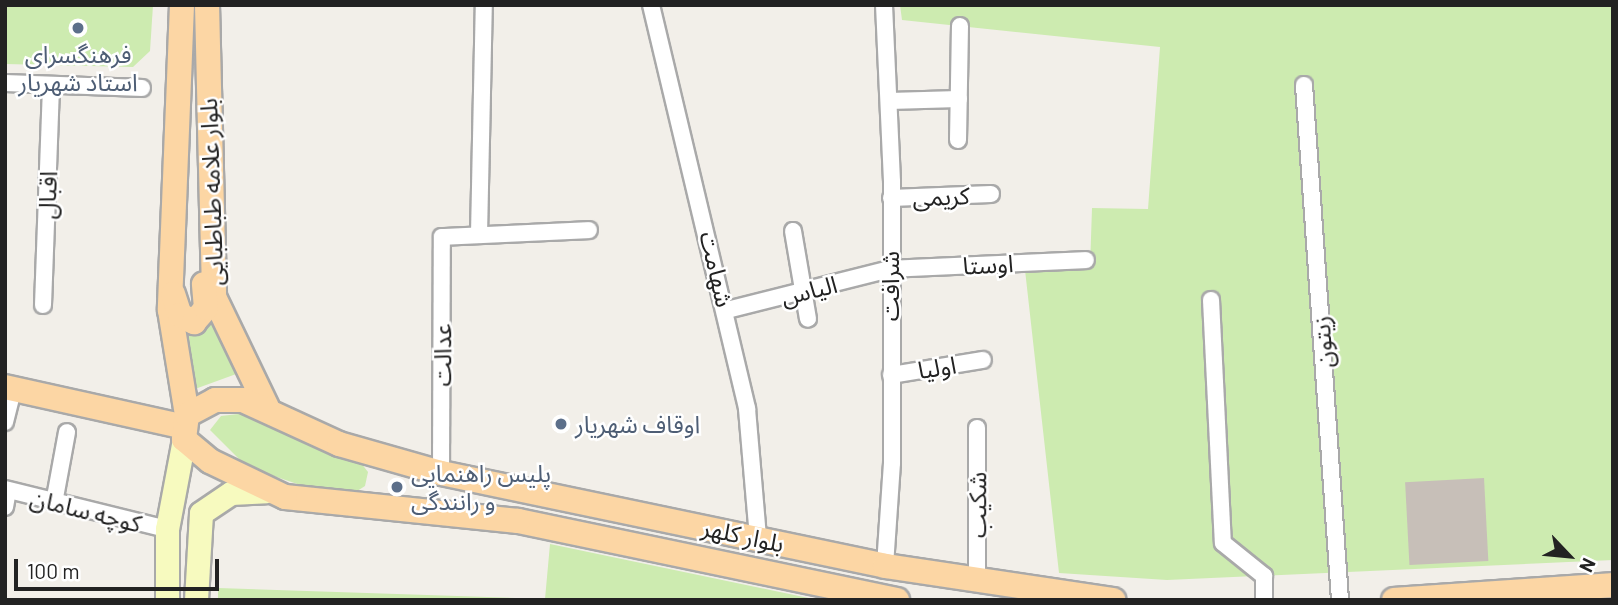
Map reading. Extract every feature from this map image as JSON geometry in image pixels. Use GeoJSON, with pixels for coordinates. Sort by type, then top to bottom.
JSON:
{"type":"FeatureCollection","features":[{"type":"Feature","properties":{"kind":"main road","name":"بلوار علامه طباطبایی"},"geometry":{"type":"LineString","coordinates":[[182,5],[171,283],[172,337],[185,427]]}},
{"type":"Feature","properties":{"kind":"main road","name":"بلوار علامه طباطبایی"},"geometry":{"type":"LineString","coordinates":[[207,5],[210,222],[214,298],[267,407]]}},
{"type":"Feature","properties":{"kind":"main road"},"geometry":{"type":"LineString","coordinates":[[171,283],[180,315],[194,322],[202,317],[210,222]]}},
{"type":"Feature","properties":{"kind":"main road"},"geometry":{"type":"LineString","coordinates":[[9,388],[185,427],[266,491]]}},
{"type":"Feature","properties":{"kind":"main road","name":"بلوار کلهر"},"geometry":{"type":"LineString","coordinates":[[185,427],[215,400],[267,407],[375,456],[441,473],[885,566],[1113,600]]}},
{"type":"Feature","properties":{"kind":"main road"},"geometry":{"type":"LineString","coordinates":[[167,600],[167,529],[185,427]]}},
{"type":"Feature","properties":{"kind":"main road"},"geometry":{"type":"LineString","coordinates":[[196,600],[201,513],[231,492],[266,491]]}},
{"type":"Feature","properties":{"kind":"main road","name":"بلوار کلهر"},"geometry":{"type":"LineString","coordinates":[[266,491],[370,507],[517,521],[897,600]]}},
{"type":"Feature","properties":{"kind":"main road"},"geometry":{"type":"LineString","coordinates":[[1394,600],[1613,585]]}},
{"type":"Feature","properties":{"kind":"street"},"geometry":{"type":"LineString","coordinates":[[484,5],[479,235],[589,230]]}},
{"type":"Feature","properties":{"kind":"street","name":"شهامت"},"geometry":{"type":"LineString","coordinates":[[651,5],[727,310],[757,475],[758,538]]}},
{"type":"Feature","properties":{"kind":"street","name":"شرافت"},"geometry":{"type":"LineString","coordinates":[[884,5],[891,198],[891,375],[885,566]]}},
{"type":"Feature","properties":{"kind":"street"},"geometry":{"type":"LineString","coordinates":[[958,140],[960,26]]}},
{"type":"Feature","properties":{"kind":"street"},"geometry":{"type":"LineString","coordinates":[[5,83],[142,88]]}},
{"type":"Feature","properties":{"kind":"street","name":"زیتون"},"geometry":{"type":"LineString","coordinates":[[1304,85],[1340,600]]}},
{"type":"Feature","properties":{"kind":"street","name":"اقبال"},"geometry":{"type":"LineString","coordinates":[[43,304],[51,86]]}},
{"type":"Feature","properties":{"kind":"street"},"geometry":{"type":"LineString","coordinates":[[889,101],[959,99]]}},
{"type":"Feature","properties":{"kind":"street","name":"کریمی"},"geometry":{"type":"LineString","coordinates":[[891,198],[991,194]]}},
{"type":"Feature","properties":{"kind":"street"},"geometry":{"type":"LineString","coordinates":[[793,230],[808,319]]}},
{"type":"Feature","properties":{"kind":"street","name":"عدالت"},"geometry":{"type":"LineString","coordinates":[[441,473],[442,237],[479,235]]}},
{"type":"Feature","properties":{"kind":"street","name":"اوستا"},"geometry":{"type":"LineString","coordinates":[[890,269],[1086,260]]}},
{"type":"Feature","properties":{"kind":"street","name":"الیاس"},"geometry":{"type":"LineString","coordinates":[[727,310],[890,269]]}},
{"type":"Feature","properties":{"kind":"street"},"geometry":{"type":"LineString","coordinates":[[1211,300],[1223,543],[1264,576],[1264,600]]}},
{"type":"Feature","properties":{"kind":"street","name":"اولیا"},"geometry":{"type":"LineString","coordinates":[[891,375],[983,360]]}},
{"type":"Feature","properties":{"kind":"street"},"geometry":{"type":"LineString","coordinates":[[5,422],[9,388]]}},
{"type":"Feature","properties":{"kind":"street","name":"شکیب"},"geometry":{"type":"LineString","coordinates":[[976,428],[977,581]]}},
{"type":"Feature","properties":{"kind":"street"},"geometry":{"type":"LineString","coordinates":[[54,503],[67,432]]}},
{"type":"Feature","properties":{"kind":"street"},"geometry":{"type":"LineString","coordinates":[[5,508],[7,489]]}},
{"type":"Feature","properties":{"kind":"street","name":"کوچه سامان"},"geometry":{"type":"LineString","coordinates":[[7,489],[54,503],[167,529]]}},
{"type":"Feature","properties":{"kind":"green space","name":"فرهنگسرای استاد شهریار"},"geometry":{"type":"Polygon","coordinates":[[[5,5],[153,5],[150,51],[133,67],[5,64],[5,5]]]}},
{"type":"Feature","properties":{"kind":"green space"},"geometry":{"type":"Polygon","coordinates":[[[900,5],[1613,5],[1613,560],[1167,580],[1059,573],[1025,270],[1090,268],[1092,208],[1148,209],[1160,47],[902,20],[900,5]]]}},
{"type":"Feature","properties":{"kind":"green space"},"geometry":{"type":"Polygon","coordinates":[[[210,319],[239,373],[195,389],[175,326],[210,319]]]}},
{"type":"Feature","properties":{"kind":"green space"},"geometry":{"type":"Polygon","coordinates":[[[247,413],[358,459],[368,472],[365,486],[354,493],[312,489],[247,467],[210,430],[221,416],[247,413]]]}},
{"type":"Feature","properties":{"kind":"green space"},"geometry":{"type":"Polygon","coordinates":[[[550,544],[818,600],[218,600],[218,588],[545,599],[550,544]]]}},
{"type":"Feature","properties":{"kind":"building"},"geometry":{"type":"Polygon","coordinates":[[[1484,478],[1488,561],[1409,565],[1405,482],[1484,478]]]}},
{"type":"Feature","properties":{"kind":"place","name":"فرهنگسرای استاد شهریار"},"geometry":{"type":"Point","coordinates":[78,28]}},
{"type":"Feature","properties":{"kind":"place","name":"اوقاف شهریار"},"geometry":{"type":"Point","coordinates":[561,424]}},
{"type":"Feature","properties":{"kind":"place","name":"پلیس راهنمایی و رانندگی"},"geometry":{"type":"Point","coordinates":[397,487]}}]}
